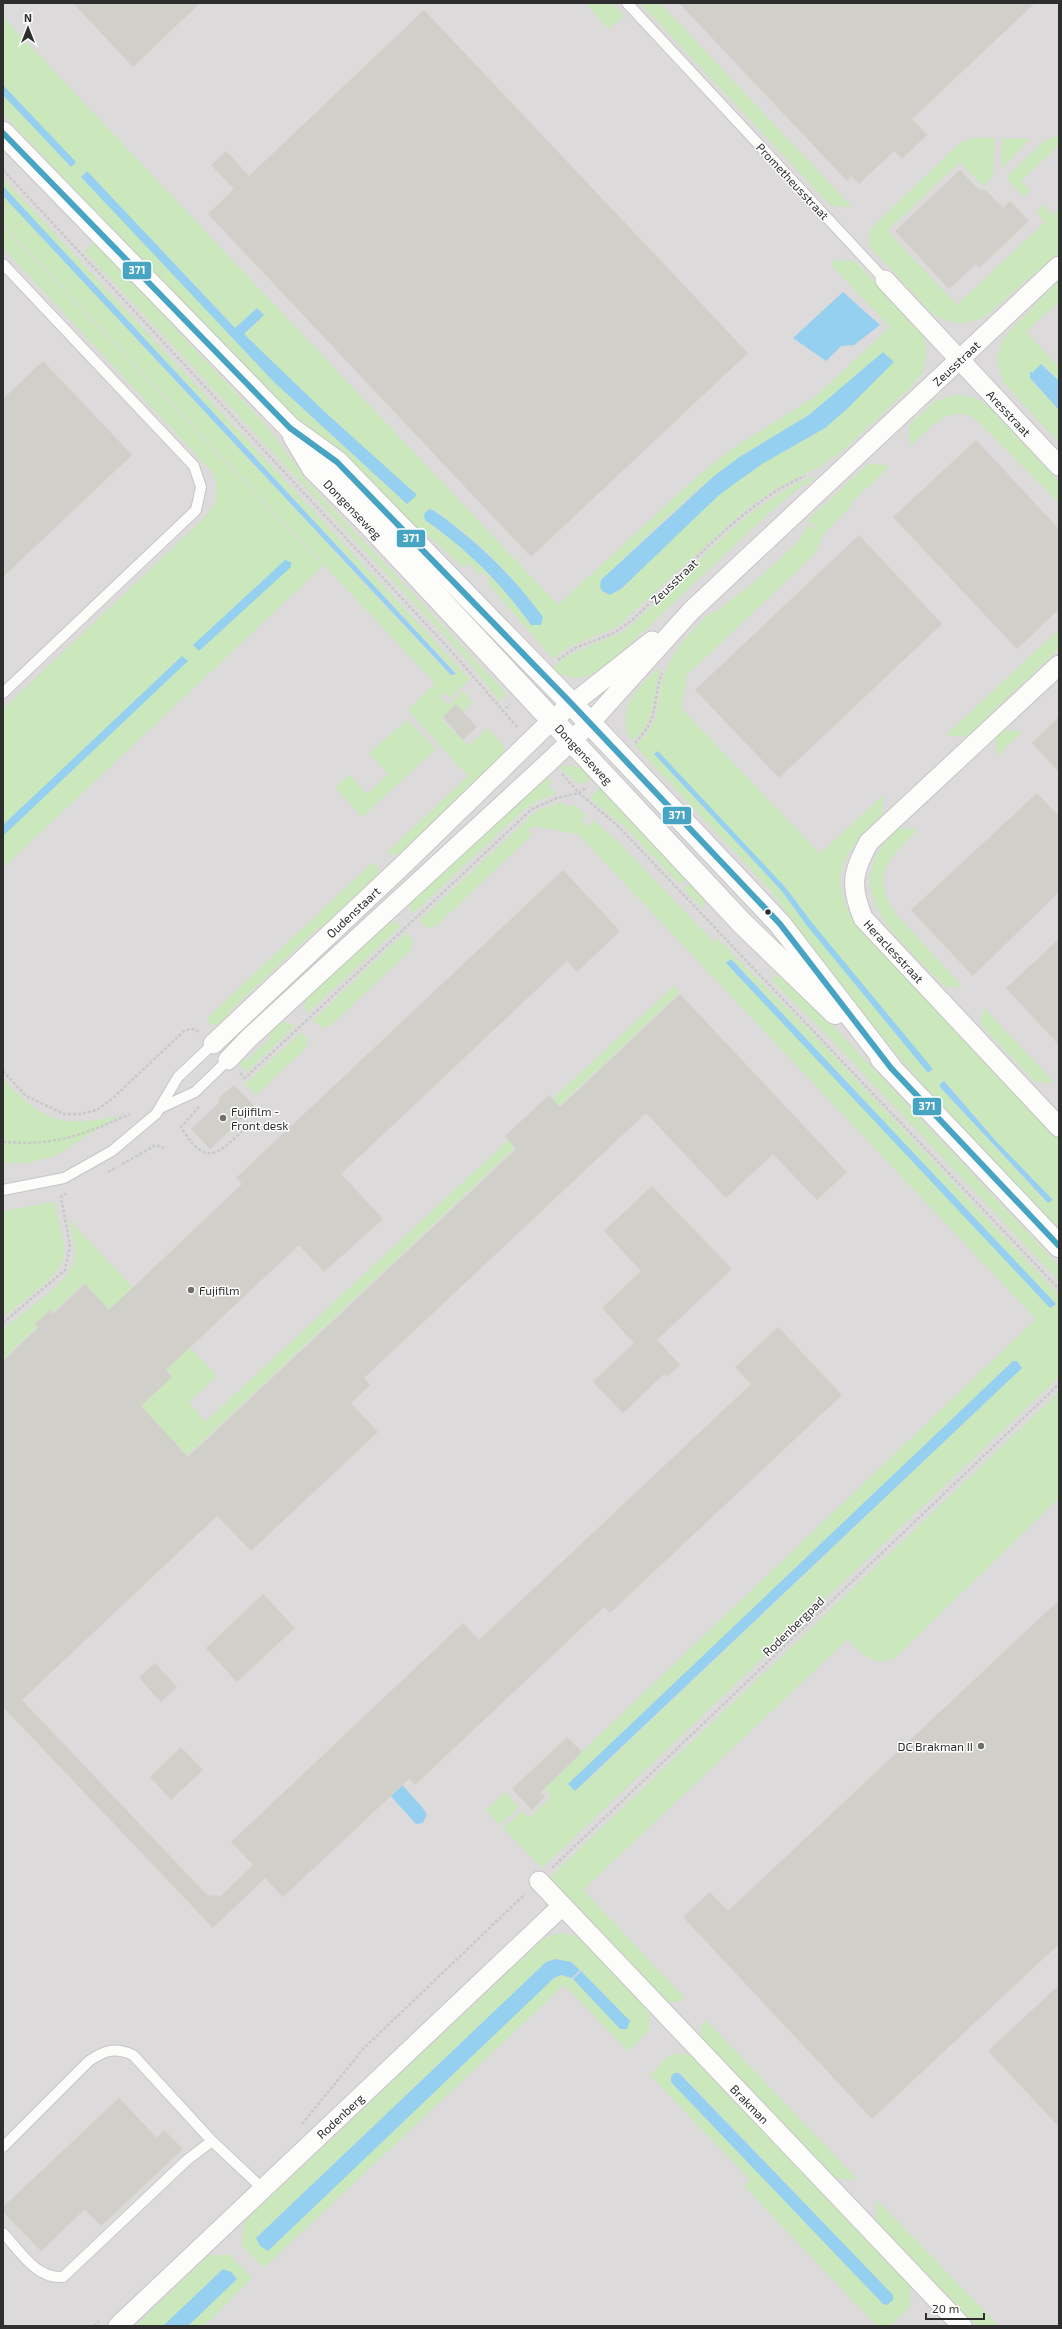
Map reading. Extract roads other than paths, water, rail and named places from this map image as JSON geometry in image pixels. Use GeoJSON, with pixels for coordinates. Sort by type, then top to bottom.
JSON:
{"type":"FeatureCollection","features":[{"type":"Feature","properties":{"kind":"street","name":"Dongenseweg"},"geometry":{"type":"LineString","coordinates":[[3,133],[290,428],[337,462],[590,723],[780,924],[891,1068]]}},
{"type":"Feature","properties":{"kind":"street","name":"Zeusstraat"},"geometry":{"type":"LineString","coordinates":[[590,723],[691,611],[1059,266]]}},
{"type":"Feature","properties":{"kind":"street","name":"Prometheusstraat"},"geometry":{"type":"LineString","coordinates":[[885,280],[959,360]]}},
{"type":"Feature","properties":{"kind":"street","name":"Aresstraat"},"geometry":{"type":"LineString","coordinates":[[959,360],[1059,466]]}},
{"type":"Feature","properties":{"kind":"street","name":"Dongenseweg"},"geometry":{"type":"LineString","coordinates":[[290,428],[313,468],[366,521],[570,741],[601,772],[742,923],[891,1068],[1059,1246]]}},
{"type":"Feature","properties":{"kind":"street","name":"Zeusstraat"},"geometry":{"type":"LineString","coordinates":[[571,704],[691,611]]}},
{"type":"Feature","properties":{"kind":"street","name":"Heraclesstraat"},"geometry":{"type":"LineString","coordinates":[[1059,665],[869,842],[858,862],[854,879],[855,899],[863,918],[1059,1127]]}},
{"type":"Feature","properties":{"kind":"street","name":"Oudenstaart"},"geometry":{"type":"LineString","coordinates":[[213,1044],[404,865],[552,720],[571,704]]}},
{"type":"Feature","properties":{"kind":"street","name":"Oudenstaart"},"geometry":{"type":"LineString","coordinates":[[228,1060],[249,1038],[420,883],[590,723]]}},
{"type":"Feature","properties":{"kind":"street","name":"Brakman"},"geometry":{"type":"LineString","coordinates":[[539,1881],[962,2326]]}},
{"type":"Feature","properties":{"kind":"street","name":"Rodenberg"},"geometry":{"type":"LineString","coordinates":[[118,2326],[562,1906]]}},
{"type":"Feature","properties":{"kind":"lane","name":"Prometheusstraat"},"geometry":{"type":"LineString","coordinates":[[627,3],[885,280]]}},
{"type":"Feature","properties":{"kind":"lane"},"geometry":{"type":"LineString","coordinates":[[3,264],[194,466],[202,487],[196,510],[3,693]]}},
{"type":"Feature","properties":{"kind":"lane","name":"Oudenstaart"},"geometry":{"type":"LineString","coordinates":[[160,1108],[178,1077],[213,1044]]}},
{"type":"Feature","properties":{"kind":"lane","name":"Oudenstaart"},"geometry":{"type":"LineString","coordinates":[[3,1190],[64,1178],[112,1151],[160,1108],[196,1092],[228,1060]]}},
{"type":"Feature","properties":{"kind":"lane"},"geometry":{"type":"LineString","coordinates":[[3,2147],[89,2061],[102,2052],[113,2049],[122,2050],[133,2055],[212,2141],[263,2189]]}},
{"type":"Feature","properties":{"kind":"lane"},"geometry":{"type":"LineString","coordinates":[[3,2232],[43,2275],[52,2278],[63,2277],[187,2160],[212,2141]]}},
{"type":"Feature","properties":{"kind":"water"},"geometry":{"type":"Polygon","coordinates":[[[3,85],[76,162],[71,167],[3,95],[3,85]]]}},
{"type":"Feature","properties":{"kind":"water"},"geometry":{"type":"Polygon","coordinates":[[[87,171],[235,328],[257,308],[264,315],[244,334],[327,414],[417,495],[407,504],[273,381],[81,177],[87,171]]]}},
{"type":"Feature","properties":{"kind":"water"},"geometry":{"type":"Polygon","coordinates":[[[3,186],[456,674],[451,675],[3,196],[3,186]]]}},
{"type":"Feature","properties":{"kind":"water"},"geometry":{"type":"Polygon","coordinates":[[[843,292],[880,325],[854,345],[841,346],[826,361],[793,338],[843,292]]]}},
{"type":"Feature","properties":{"kind":"water"},"geometry":{"type":"Polygon","coordinates":[[[883,352],[894,362],[847,409],[825,428],[762,464],[719,495],[621,589],[610,595],[602,591],[600,586],[601,580],[714,476],[741,456],[809,415],[883,352]]]}},
{"type":"Feature","properties":{"kind":"water"},"geometry":{"type":"Polygon","coordinates":[[[1041,364],[1059,381],[1059,410],[1030,378],[1030,371],[1032,373],[1041,364]]]}},
{"type":"Feature","properties":{"kind":"water"},"geometry":{"type":"Polygon","coordinates":[[[429,509],[433,510],[464,533],[506,573],[543,617],[541,625],[531,625],[508,595],[483,568],[455,543],[425,520],[424,514],[429,509]]]}},
{"type":"Feature","properties":{"kind":"water"},"geometry":{"type":"Polygon","coordinates":[[[285,560],[291,562],[291,567],[199,651],[193,645],[285,560]]]}},
{"type":"Feature","properties":{"kind":"water"},"geometry":{"type":"Polygon","coordinates":[[[182,656],[188,661],[3,836],[3,825],[182,656]]]}},
{"type":"Feature","properties":{"kind":"water"},"geometry":{"type":"Polygon","coordinates":[[[658,751],[785,887],[813,924],[933,1069],[928,1073],[808,927],[781,890],[654,754],[658,751]]]}},
{"type":"Feature","properties":{"kind":"water"},"geometry":{"type":"Polygon","coordinates":[[[731,959],[1056,1304],[1050,1308],[726,963],[731,959]]]}},
{"type":"Feature","properties":{"kind":"water"},"geometry":{"type":"Polygon","coordinates":[[[944,1081],[995,1140],[1053,1200],[1048,1203],[940,1087],[940,1084],[944,1081]]]}},
{"type":"Feature","properties":{"kind":"water"},"geometry":{"type":"Polygon","coordinates":[[[1013,1361],[1017,1361],[1022,1368],[575,1791],[568,1784],[1013,1361]]]}},
{"type":"Feature","properties":{"kind":"water"},"geometry":{"type":"Polygon","coordinates":[[[379,1759],[427,1814],[423,1823],[416,1824],[362,1764],[379,1759]]]}},
{"type":"Feature","properties":{"kind":"water"},"geometry":{"type":"Polygon","coordinates":[[[556,1959],[571,1962],[580,1970],[572,1978],[561,1975],[554,1978],[268,2251],[260,2246],[256,2238],[546,1962],[556,1959]]]}},
{"type":"Feature","properties":{"kind":"water"},"geometry":{"type":"Polygon","coordinates":[[[581,1971],[630,2021],[627,2029],[620,2029],[573,1979],[581,1971]]]}},
{"type":"Feature","properties":{"kind":"water"},"geometry":{"type":"Polygon","coordinates":[[[674,2073],[679,2073],[893,2295],[893,2300],[887,2305],[883,2304],[671,2082],[671,2077],[674,2073]]]}},
{"type":"Feature","properties":{"kind":"water"},"geometry":{"type":"Polygon","coordinates":[[[223,2269],[231,2272],[237,2279],[188,2326],[163,2326],[223,2269]]]}},
{"type":"Feature","properties":{"kind":"place","name":"Fujifilm - Front desk"},"geometry":{"type":"Point","coordinates":[223,1118]}},
{"type":"Feature","properties":{"kind":"place","name":"Fujifilm"},"geometry":{"type":"Point","coordinates":[191,1290]}},
{"type":"Feature","properties":{"kind":"place","name":"DC Brakman II"},"geometry":{"type":"Point","coordinates":[981,1746]}}]}
